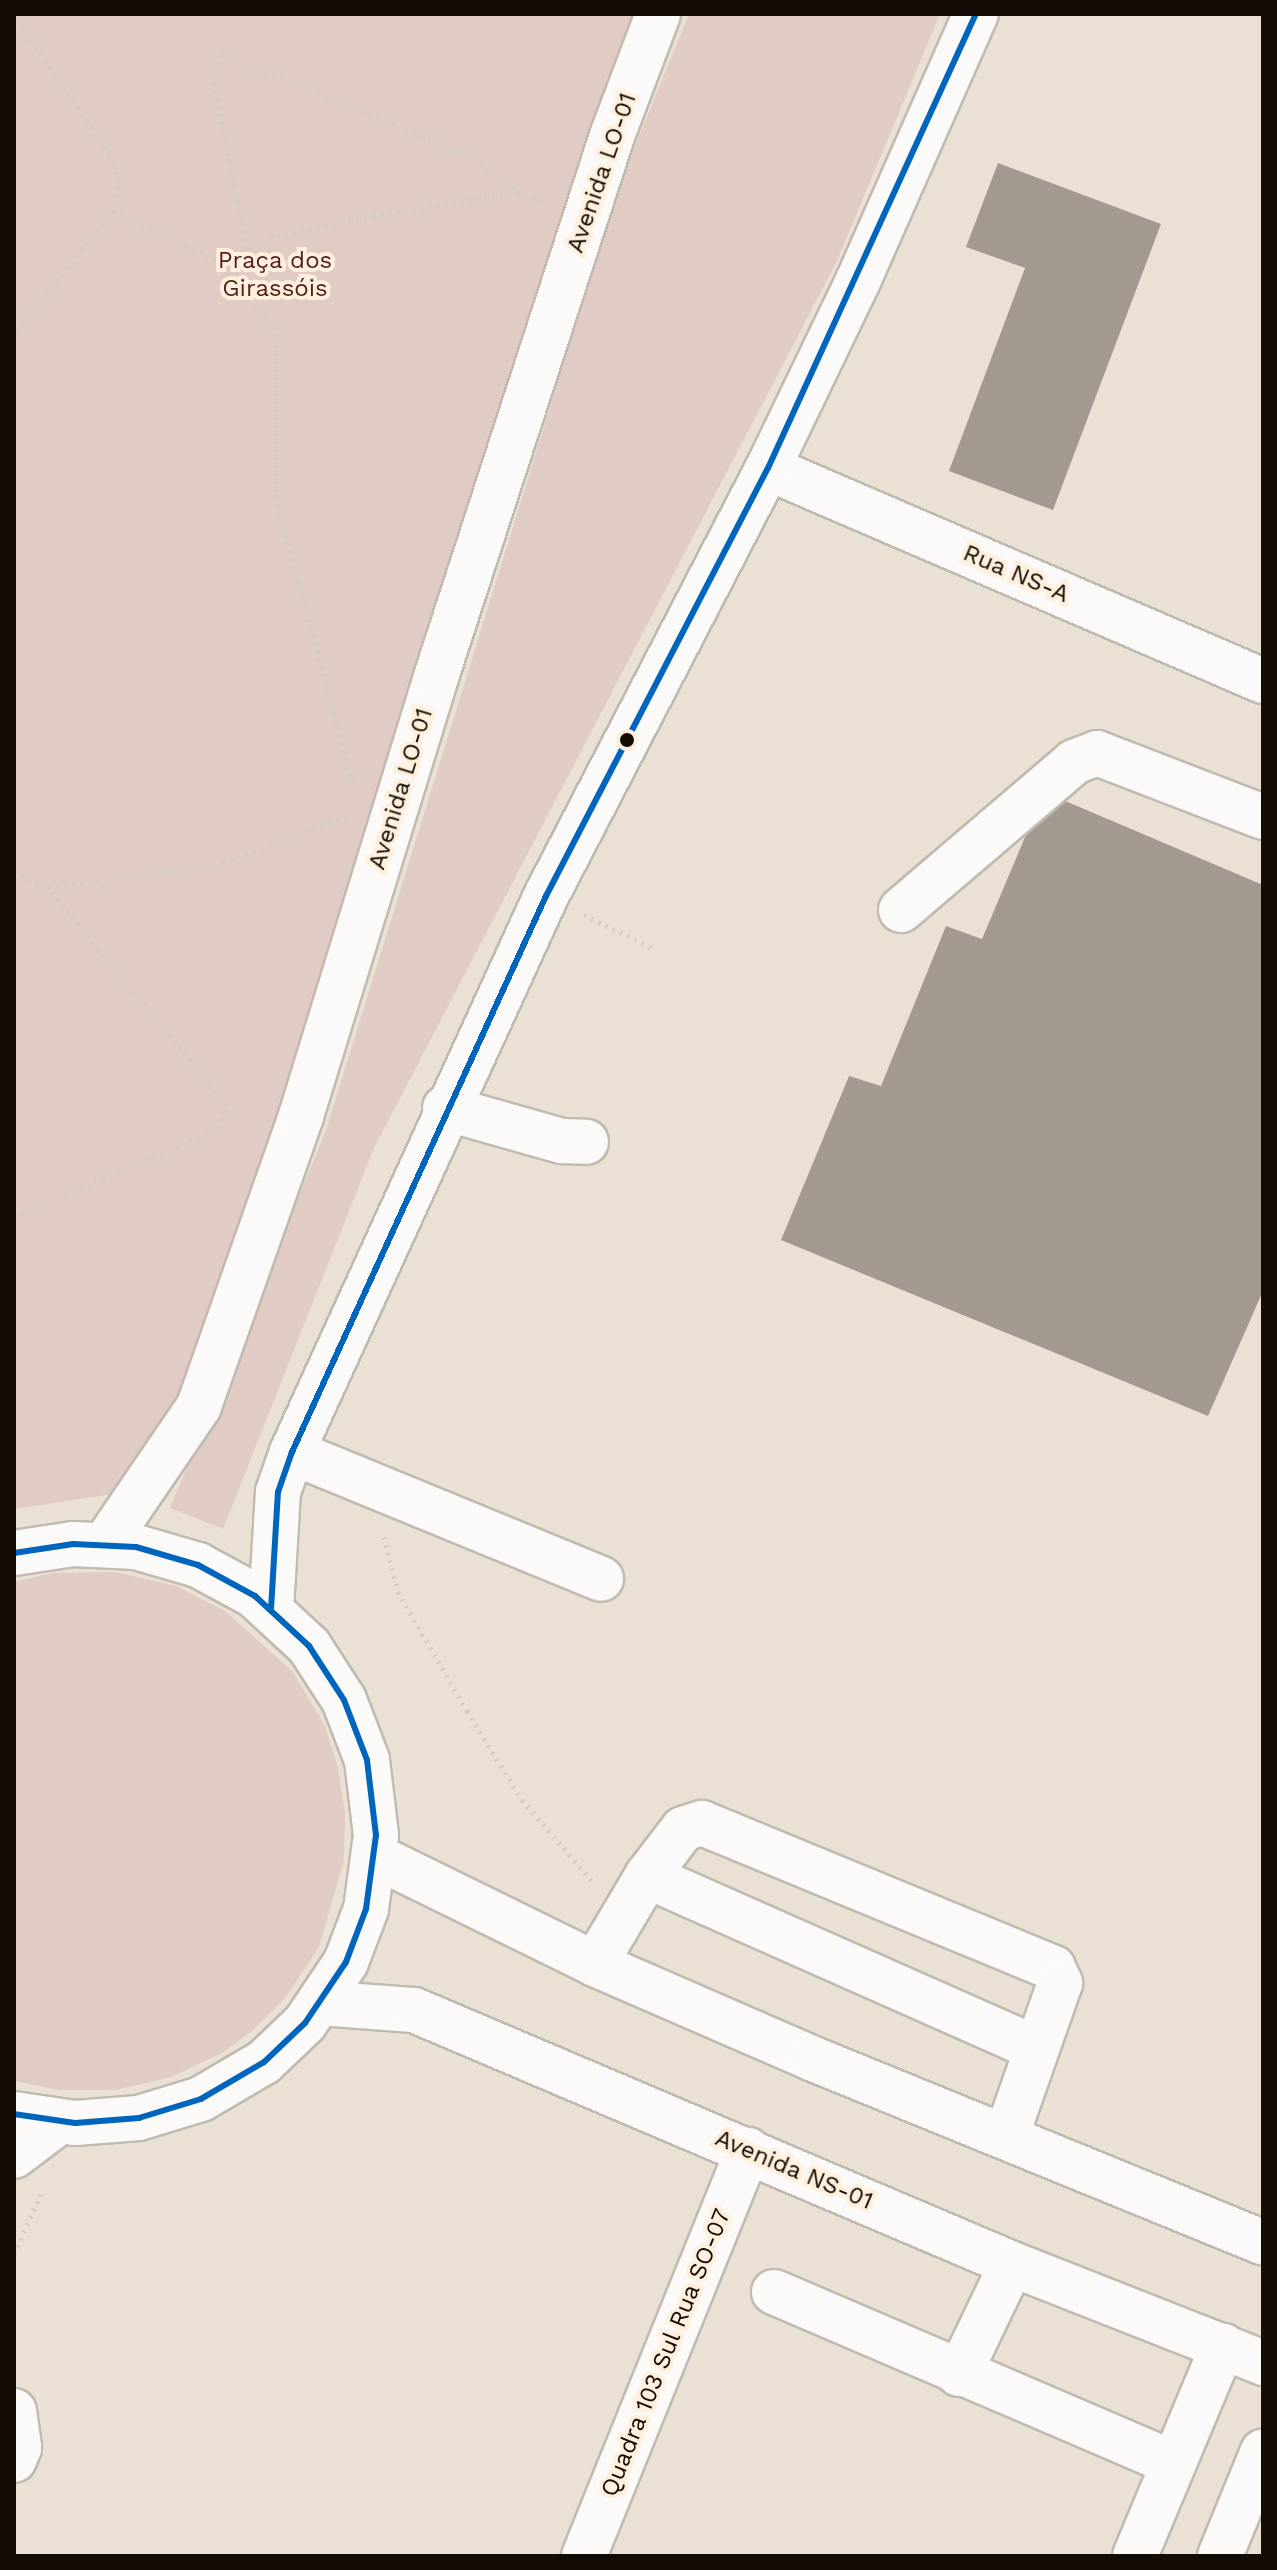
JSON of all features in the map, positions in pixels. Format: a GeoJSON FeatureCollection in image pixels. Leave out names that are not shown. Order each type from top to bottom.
{"type":"FeatureCollection","features":[{"type":"Feature","properties":{"kind":"main road","name":"Avenida LO-01"},"geometry":{"type":"LineString","coordinates":[[105,1544],[199,1406],[301,1116],[376,816],[612,136],[658,14]]}},
{"type":"Feature","properties":{"kind":"main road"},"geometry":{"type":"LineString","coordinates":[[271,1609],[278,1492],[292,1452],[445,1108],[546,896],[768,468],[858,281],[976,14]]}},
{"type":"Feature","properties":{"kind":"main road","name":"Rua NS-A"},"geometry":{"type":"LineString","coordinates":[[768,468],[1263,681]]}},
{"type":"Feature","properties":{"kind":"main road"},"geometry":{"type":"LineString","coordinates":[[901,910],[1074,762],[1097,753],[1263,817]]}},
{"type":"Feature","properties":{"kind":"main road"},"geometry":{"type":"LineString","coordinates":[[445,1108],[562,1141],[586,1142]]}},
{"type":"Feature","properties":{"kind":"main road"},"geometry":{"type":"LineString","coordinates":[[292,1452],[601,1579]]}},
{"type":"Feature","properties":{"kind":"main road"},"geometry":{"type":"LineString","coordinates":[[14,1553],[105,1544],[157,1551],[198,1565],[271,1609],[316,1654],[354,1720],[372,1781],[375,1856],[358,1932],[320,2003],[264,2062],[201,2099],[123,2121],[59,2122],[14,2114]]}},
{"type":"Feature","properties":{"kind":"main road"},"geometry":{"type":"LineString","coordinates":[[595,1964],[636,1894],[683,1829],[702,1823],[1053,1968],[1060,1983],[1006,2137]]}},
{"type":"Feature","properties":{"kind":"main road"},"geometry":{"type":"LineString","coordinates":[[375,1856],[595,1964],[1263,2242]]}},
{"type":"Feature","properties":{"kind":"main road"},"geometry":{"type":"LineString","coordinates":[[636,1894],[1036,2048]]}},
{"type":"Feature","properties":{"kind":"main road","name":"Avenida NS-01"},"geometry":{"type":"LineString","coordinates":[[320,2003],[414,2010],[1012,2264],[1263,2363]]}},
{"type":"Feature","properties":{"kind":"main road"},"geometry":{"type":"LineString","coordinates":[[14,2156],[59,2122]]}},
{"type":"Feature","properties":{"kind":"main road","name":"Quadra 103 Sul Rua SO-07"},"geometry":{"type":"LineString","coordinates":[[584,2556],[748,2150]]}},
{"type":"Feature","properties":{"kind":"main road"},"geometry":{"type":"LineString","coordinates":[[959,2374],[1012,2264]]}},
{"type":"Feature","properties":{"kind":"main road"},"geometry":{"type":"LineString","coordinates":[[774,2292],[959,2374],[1173,2463]]}},
{"type":"Feature","properties":{"kind":"main road"},"geometry":{"type":"LineString","coordinates":[[1135,2556],[1223,2346]]}},
{"type":"Feature","properties":{"kind":"main road"},"geometry":{"type":"LineString","coordinates":[[14,2411],[19,2448],[14,2460]]}},
{"type":"Feature","properties":{"kind":"main road"},"geometry":{"type":"LineString","coordinates":[[1220,2556],[1263,2451]]}},
{"type":"Feature","properties":{"kind":"path"},"geometry":{"type":"LineString","coordinates":[[14,14],[111,157],[119,187],[113,211],[14,335]]}},
{"type":"Feature","properties":{"kind":"path"},"geometry":{"type":"LineString","coordinates":[[14,50],[29,37]]}},
{"type":"Feature","properties":{"kind":"path"},"geometry":{"type":"LineString","coordinates":[[247,249],[212,71],[221,54],[460,151],[518,192],[545,201]]}},
{"type":"Feature","properties":{"kind":"path"},"geometry":{"type":"LineString","coordinates":[[218,261],[278,236],[518,192]]}},
{"type":"Feature","properties":{"kind":"path"},"geometry":{"type":"LineString","coordinates":[[48,887],[224,863],[376,816],[275,496],[277,337],[268,320],[218,261],[113,211]]}},
{"type":"Feature","properties":{"kind":"path"},"geometry":{"type":"LineString","coordinates":[[14,873],[48,887],[226,1104],[220,1128],[14,1217]]}},
{"type":"Feature","properties":{"kind":"path"},"geometry":{"type":"LineString","coordinates":[[546,896],[655,949]]}},
{"type":"Feature","properties":{"kind":"path"},"geometry":{"type":"LineString","coordinates":[[373,1485],[398,1592],[467,1711],[555,1843],[636,1894]]}},
{"type":"Feature","properties":{"kind":"path"},"geometry":{"type":"LineString","coordinates":[[14,2254],[45,2189]]}},
{"type":"Feature","properties":{"kind":"green space","name":"Praça dos Girassóis"},"geometry":{"type":"Polygon","coordinates":[[[14,14],[643,14],[238,1258],[153,1456],[113,1494],[14,1509],[14,14]]]}},
{"type":"Feature","properties":{"kind":"green space"},"geometry":{"type":"Polygon","coordinates":[[[689,14],[940,14],[837,261],[374,1148],[223,1529],[170,1508],[325,1133],[618,188],[689,14]]]}},
{"type":"Feature","properties":{"kind":"green space"},"geometry":{"type":"Polygon","coordinates":[[[115,1572],[176,1586],[225,1611],[292,1671],[324,1724],[337,1764],[345,1812],[344,1860],[319,1947],[285,1998],[252,2031],[222,2053],[171,2077],[116,2090],[60,2090],[14,2081],[14,1582],[53,1573],[115,1572]]]}},
{"type":"Feature","properties":{"kind":"building"},"geometry":{"type":"Polygon","coordinates":[[[998,163],[1161,224],[1053,510],[949,471],[1025,268],[966,247],[998,163]]]}},
{"type":"Feature","properties":{"kind":"building"},"geometry":{"type":"Polygon","coordinates":[[[1044,792],[1263,885],[1263,1291],[1208,1416],[781,1240],[849,1076],[881,1086],[946,926],[982,939],[1044,792]]]}},
{"type":"Feature","properties":{"kind":"transit line"},"geometry":{"type":"LineString","coordinates":[[271,1609],[278,1492],[292,1452],[546,896],[768,468],[976,14]]}},
{"type":"Feature","properties":{"kind":"transit line"},"geometry":{"type":"LineString","coordinates":[[14,1553],[73,1544],[136,1547],[198,1565],[255,1596],[309,1646],[344,1700],[367,1760],[376,1835],[366,1909],[346,1962],[305,2023],[264,2062],[201,2099],[139,2118],[75,2123],[14,2114]]}}]}
